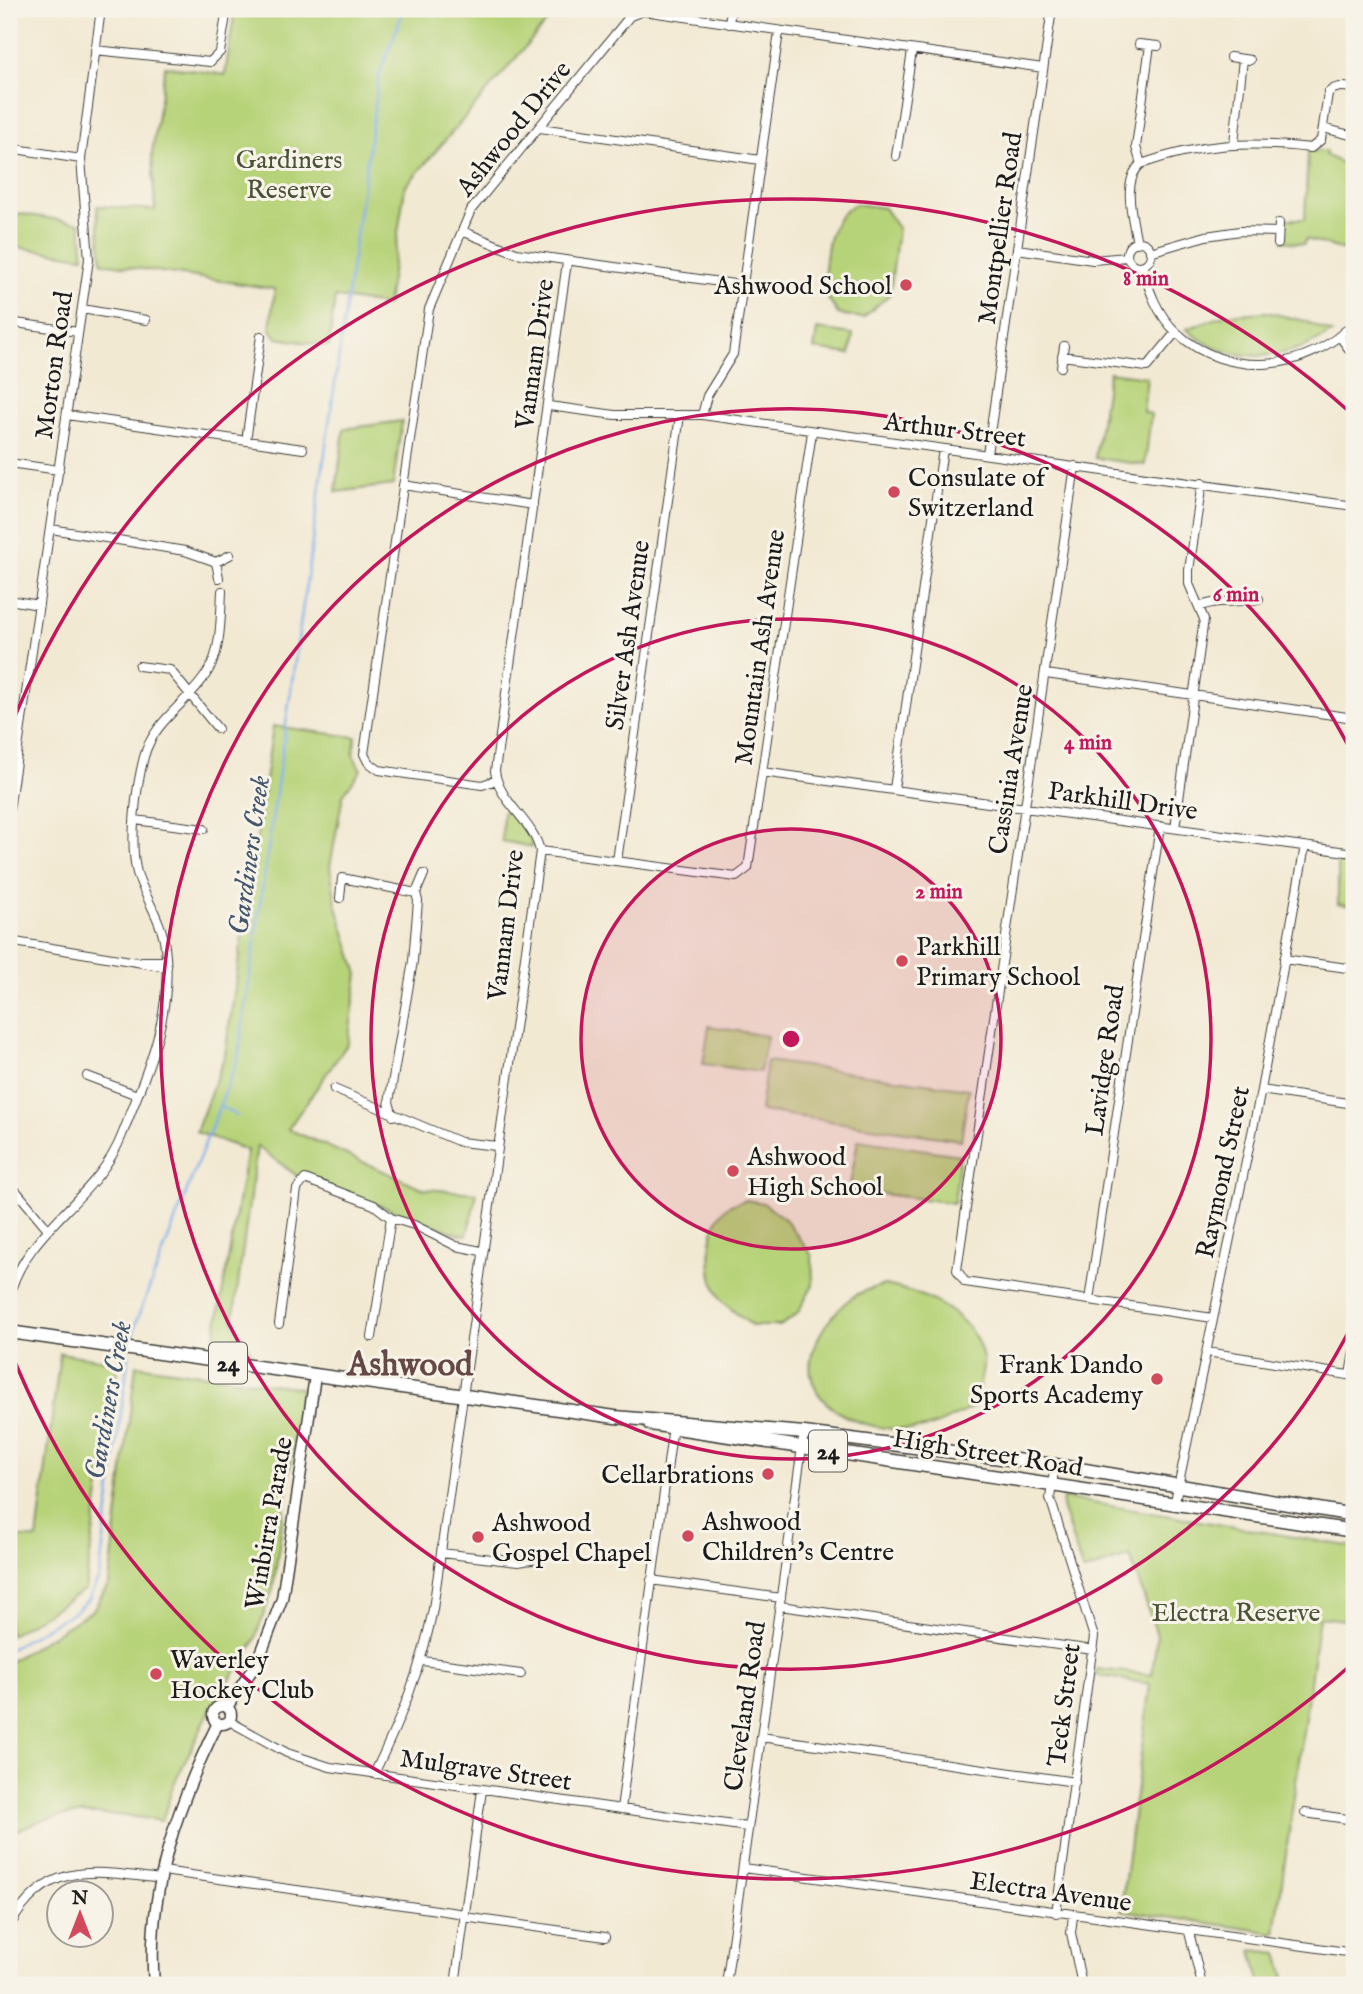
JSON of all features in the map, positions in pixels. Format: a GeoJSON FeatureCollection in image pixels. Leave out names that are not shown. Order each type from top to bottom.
{"type":"FeatureCollection","features":[{"type":"Feature","properties":{"kind":"main road","name":"High Street Road"},"geometry":{"type":"LineString","coordinates":[[9,1332],[615,1417],[804,1433],[1055,1465],[1354,1515]]}},
{"type":"Feature","properties":{"kind":"main road","name":"High Street Road"},"geometry":{"type":"LineString","coordinates":[[673,1424],[1174,1506],[1354,1531]]}},
{"type":"Feature","properties":{"kind":"street","name":"Morton Road"},"geometry":{"type":"LineString","coordinates":[[9,810],[89,260],[82,159],[101,9]]}},
{"type":"Feature","properties":{"kind":"street"},"geometry":{"type":"LineString","coordinates":[[95,47],[210,62],[220,52],[227,9]]}},
{"type":"Feature","properties":{"kind":"street"},"geometry":{"type":"LineString","coordinates":[[729,24],[731,9]]}},
{"type":"Feature","properties":{"kind":"street","name":"Montpellier Road"},"geometry":{"type":"LineString","coordinates":[[987,454],[1052,9]]}},
{"type":"Feature","properties":{"kind":"street","name":"Ashwood Drive"},"geometry":{"type":"LineString","coordinates":[[496,780],[482,785],[379,770],[368,762],[364,754],[429,309],[471,210],[630,16],[643,12],[1043,68]]}},
{"type":"Feature","properties":{"kind":"street"},"geometry":{"type":"LineString","coordinates":[[702,415],[706,396],[733,354],[779,32]]}},
{"type":"Feature","properties":{"kind":"street"},"geometry":{"type":"LineString","coordinates":[[1139,44],[1154,46],[1136,147],[1141,164]]}},
{"type":"Feature","properties":{"kind":"street"},"geometry":{"type":"LineString","coordinates":[[895,156],[912,51]]}},
{"type":"Feature","properties":{"kind":"street"},"geometry":{"type":"LineString","coordinates":[[1230,57],[1247,59],[1234,143]]}},
{"type":"Feature","properties":{"kind":"street"},"geometry":{"type":"LineString","coordinates":[[1137,243],[1131,184],[1133,171],[1141,164],[1199,147],[1234,143],[1311,148],[1321,140],[1328,93],[1342,86],[1354,88]]}},
{"type":"Feature","properties":{"kind":"street"},"geometry":{"type":"LineString","coordinates":[[540,128],[760,160]]}},
{"type":"Feature","properties":{"kind":"street"},"geometry":{"type":"LineString","coordinates":[[1323,128],[1354,136]]}},
{"type":"Feature","properties":{"kind":"street"},"geometry":{"type":"LineString","coordinates":[[9,148],[82,159]]}},
{"type":"Feature","properties":{"kind":"street"},"geometry":{"type":"LineString","coordinates":[[1150,252],[1206,236],[1279,227],[1278,244]]}},
{"type":"Feature","properties":{"kind":"street"},"geometry":{"type":"LineString","coordinates":[[462,231],[516,253],[741,285]]}},
{"type":"Feature","properties":{"kind":"street"},"geometry":{"type":"LineString","coordinates":[[1137,243],[1145,245],[1150,252],[1149,261],[1142,266],[1132,265],[1127,257],[1129,248],[1137,243]]}},
{"type":"Feature","properties":{"kind":"street"},"geometry":{"type":"LineString","coordinates":[[1017,249],[1093,260],[1127,257]]}},
{"type":"Feature","properties":{"kind":"street","name":"Vannam Drive"},"geometry":{"type":"LineString","coordinates":[[374,1774],[405,1711],[423,1661],[441,1553],[481,1251],[540,851],[534,836],[496,780],[567,262]]}},
{"type":"Feature","properties":{"kind":"street"},"geometry":{"type":"LineString","coordinates":[[1142,266],[1153,299],[1176,332],[1205,352],[1251,364],[1301,358],[1340,337],[1354,322]]}},
{"type":"Feature","properties":{"kind":"street"},"geometry":{"type":"LineString","coordinates":[[82,309],[146,320]]}},
{"type":"Feature","properties":{"kind":"street"},"geometry":{"type":"LineString","coordinates":[[9,322],[78,332]]}},
{"type":"Feature","properties":{"kind":"street"},"geometry":{"type":"LineString","coordinates":[[1062,356],[1147,367],[1176,332]]}},
{"type":"Feature","properties":{"kind":"street"},"geometry":{"type":"LineString","coordinates":[[246,441],[261,336]]}},
{"type":"Feature","properties":{"kind":"street"},"geometry":{"type":"LineString","coordinates":[[1340,337],[1354,356]]}},
{"type":"Feature","properties":{"kind":"street"},"geometry":{"type":"LineString","coordinates":[[1061,368],[1063,346]]}},
{"type":"Feature","properties":{"kind":"street","name":"Arthur Street"},"geometry":{"type":"LineString","coordinates":[[549,406],[615,415],[702,415],[1354,506]]}},
{"type":"Feature","properties":{"kind":"street"},"geometry":{"type":"LineString","coordinates":[[67,415],[303,449]]}},
{"type":"Feature","properties":{"kind":"street","name":"Silver Ash Avenue"},"geometry":{"type":"LineString","coordinates":[[617,861],[680,415]]}},
{"type":"Feature","properties":{"kind":"street","name":"Mountain Ash Avenue"},"geometry":{"type":"LineString","coordinates":[[617,861],[736,877],[748,868],[812,432]]}},
{"type":"Feature","properties":{"kind":"street"},"geometry":{"type":"LineString","coordinates":[[894,789],[943,449]]}},
{"type":"Feature","properties":{"kind":"street"},"geometry":{"type":"LineString","coordinates":[[9,463],[59,471]]}},
{"type":"Feature","properties":{"kind":"street","name":"Cassinia Avenue"},"geometry":{"type":"LineString","coordinates":[[1075,466],[957,1270],[965,1282],[1089,1300]]}},
{"type":"Feature","properties":{"kind":"street"},"geometry":{"type":"LineString","coordinates":[[1175,828],[1204,619],[1189,584],[1202,483]]}},
{"type":"Feature","properties":{"kind":"street"},"geometry":{"type":"LineString","coordinates":[[403,485],[533,505]]}},
{"type":"Feature","properties":{"kind":"street"},"geometry":{"type":"LineString","coordinates":[[51,529],[186,551],[216,562],[230,555]]}},
{"type":"Feature","properties":{"kind":"street"},"geometry":{"type":"LineString","coordinates":[[216,562],[219,578]]}},
{"type":"Feature","properties":{"kind":"street"},"geometry":{"type":"LineString","coordinates":[[9,1297],[19,1266],[47,1228],[88,1191],[107,1167],[160,1032],[167,991],[162,930],[137,873],[133,852],[135,820],[144,756],[159,724],[190,692],[214,657],[222,591]]}},
{"type":"Feature","properties":{"kind":"street"},"geometry":{"type":"LineString","coordinates":[[1199,607],[1214,600],[1244,602],[1259,599]]}},
{"type":"Feature","properties":{"kind":"street"},"geometry":{"type":"LineString","coordinates":[[9,600],[39,605]]}},
{"type":"Feature","properties":{"kind":"street"},"geometry":{"type":"LineString","coordinates":[[139,666],[170,670],[218,729]]}},
{"type":"Feature","properties":{"kind":"street"},"geometry":{"type":"LineString","coordinates":[[1046,674],[1354,718]]}},
{"type":"Feature","properties":{"kind":"street"},"geometry":{"type":"LineString","coordinates":[[9,734],[20,735]]}},
{"type":"Feature","properties":{"kind":"street","name":"Parkhill Drive"},"geometry":{"type":"LineString","coordinates":[[762,772],[1354,853]]}},
{"type":"Feature","properties":{"kind":"street"},"geometry":{"type":"LineString","coordinates":[[135,820],[204,829]]}},
{"type":"Feature","properties":{"kind":"street","name":"Lavidge Road"},"geometry":{"type":"LineString","coordinates":[[1089,1300],[1160,826]]}},
{"type":"Feature","properties":{"kind":"street","name":"Raymond Street"},"geometry":{"type":"LineString","coordinates":[[1174,1506],[1261,1090],[1305,846]]}},
{"type":"Feature","properties":{"kind":"street"},"geometry":{"type":"LineString","coordinates":[[540,851],[617,861]]}},
{"type":"Feature","properties":{"kind":"street"},"geometry":{"type":"LineString","coordinates":[[393,1116],[389,1102],[413,961],[418,901],[416,893],[424,874]]}},
{"type":"Feature","properties":{"kind":"street"},"geometry":{"type":"LineString","coordinates":[[341,898],[342,878],[416,893]]}},
{"type":"Feature","properties":{"kind":"street"},"geometry":{"type":"LineString","coordinates":[[9,943],[166,964]]}},
{"type":"Feature","properties":{"kind":"street"},"geometry":{"type":"LineString","coordinates":[[1284,959],[1354,969]]}},
{"type":"Feature","properties":{"kind":"street"},"geometry":{"type":"LineString","coordinates":[[87,1076],[137,1095]]}},
{"type":"Feature","properties":{"kind":"street"},"geometry":{"type":"LineString","coordinates":[[334,1089],[460,1142],[497,1146]]}},
{"type":"Feature","properties":{"kind":"street"},"geometry":{"type":"LineString","coordinates":[[1261,1090],[1354,1104]]}},
{"type":"Feature","properties":{"kind":"street"},"geometry":{"type":"LineString","coordinates":[[279,1324],[297,1189],[306,1179],[374,1205],[391,1218],[414,1225],[456,1246],[481,1251]]}},
{"type":"Feature","properties":{"kind":"street"},"geometry":{"type":"LineString","coordinates":[[17,1192],[47,1228]]}},
{"type":"Feature","properties":{"kind":"street"},"geometry":{"type":"LineString","coordinates":[[372,1337],[391,1218]]}},
{"type":"Feature","properties":{"kind":"street"},"geometry":{"type":"LineString","coordinates":[[1089,1300],[1213,1318]]}},
{"type":"Feature","properties":{"kind":"street"},"geometry":{"type":"LineString","coordinates":[[1207,1352],[1352,1375],[1354,1351]]}},
{"type":"Feature","properties":{"kind":"street","name":"Winbirra Parade"},"geometry":{"type":"LineString","coordinates":[[223,1722],[213,1712],[220,1706],[227,1707],[258,1661],[282,1599],[315,1376]]}},
{"type":"Feature","properties":{"kind":"street"},"geometry":{"type":"LineString","coordinates":[[621,1809],[673,1424]]}},
{"type":"Feature","properties":{"kind":"street","name":"Cleveland Road"},"geometry":{"type":"LineString","coordinates":[[726,1985],[804,1433]]}},
{"type":"Feature","properties":{"kind":"street","name":"Teck Street"},"geometry":{"type":"LineString","coordinates":[[1055,1465],[1050,1498],[1094,1637],[1056,1913]]}},
{"type":"Feature","properties":{"kind":"street"},"geometry":{"type":"LineString","coordinates":[[441,1553],[518,1562],[538,1559]]}},
{"type":"Feature","properties":{"kind":"street"},"geometry":{"type":"LineString","coordinates":[[651,1580],[1093,1650]]}},
{"type":"Feature","properties":{"kind":"street"},"geometry":{"type":"LineString","coordinates":[[423,1661],[521,1674]]}},
{"type":"Feature","properties":{"kind":"street"},"geometry":{"type":"LineString","coordinates":[[154,1985],[155,1922],[162,1875],[175,1821],[189,1781],[230,1712],[227,1707]]}},
{"type":"Feature","properties":{"kind":"street","name":"Mulgrave Street"},"geometry":{"type":"LineString","coordinates":[[223,1722],[287,1753],[330,1767],[747,1827]]}},
{"type":"Feature","properties":{"kind":"street"},"geometry":{"type":"LineString","coordinates":[[761,1737],[1075,1782]]}},
{"type":"Feature","properties":{"kind":"street"},"geometry":{"type":"LineString","coordinates":[[455,1985],[482,1790]]}},
{"type":"Feature","properties":{"kind":"street"},"geometry":{"type":"LineString","coordinates":[[1305,1813],[1354,1821]]}},
{"type":"Feature","properties":{"kind":"street","name":"Electra Avenue"},"geometry":{"type":"LineString","coordinates":[[743,1868],[1354,1954]]}},
{"type":"Feature","properties":{"kind":"street"},"geometry":{"type":"LineString","coordinates":[[9,1927],[23,1902],[49,1881],[82,1872],[162,1875],[605,1937]]}},
{"type":"Feature","properties":{"kind":"street"},"geometry":{"type":"LineString","coordinates":[[1073,1916],[1071,1933],[1082,1985]]}},
{"type":"Feature","properties":{"kind":"street"},"geometry":{"type":"LineString","coordinates":[[1189,1932],[1202,1985]]}},
{"type":"Feature","properties":{"kind":"green space","name":"Gardiners Reserve"},"geometry":{"type":"Polygon","coordinates":[[[235,9],[558,9],[405,187],[387,305],[335,297],[329,346],[277,338],[270,328],[275,289],[102,263],[97,206],[155,210],[152,154],[165,66],[225,75],[235,9]]]}},
{"type":"Feature","properties":{"kind":"green space"},"geometry":{"type":"Polygon","coordinates":[[[1308,151],[1326,151],[1325,155],[1354,169],[1354,253],[1306,239],[1304,244],[1283,241],[1285,219],[1305,219],[1308,151]]]}},
{"type":"Feature","properties":{"kind":"green space"},"geometry":{"type":"Polygon","coordinates":[[[856,204],[884,208],[898,228],[890,294],[863,318],[838,314],[824,292],[826,254],[833,230],[838,219],[856,204]]]}},
{"type":"Feature","properties":{"kind":"green space"},"geometry":{"type":"Polygon","coordinates":[[[9,212],[80,223],[84,257],[9,246],[9,212]]]}},
{"type":"Feature","properties":{"kind":"green space"},"geometry":{"type":"Polygon","coordinates":[[[1266,312],[1305,321],[1332,333],[1295,350],[1258,356],[1221,350],[1186,329],[1225,315],[1266,312]]]}},
{"type":"Feature","properties":{"kind":"green space"},"geometry":{"type":"Polygon","coordinates":[[[817,329],[853,334],[850,354],[814,349],[817,329]]]}},
{"type":"Feature","properties":{"kind":"green space"},"geometry":{"type":"Polygon","coordinates":[[[1109,372],[1147,377],[1143,412],[1151,414],[1145,465],[1095,458],[1109,372]]]}},
{"type":"Feature","properties":{"kind":"green space"},"geometry":{"type":"Polygon","coordinates":[[[402,421],[393,485],[336,492],[344,429],[402,421]]]}},
{"type":"Feature","properties":{"kind":"green space"},"geometry":{"type":"Polygon","coordinates":[[[273,726],[356,737],[353,755],[361,770],[343,795],[330,867],[336,904],[358,974],[348,1043],[288,1129],[424,1189],[477,1193],[467,1235],[458,1234],[296,1175],[257,1146],[233,1321],[251,1351],[213,1347],[247,1150],[196,1132],[225,1055],[273,726]]]}},
{"type":"Feature","properties":{"kind":"green space"},"geometry":{"type":"Polygon","coordinates":[[[508,809],[530,838],[532,847],[502,841],[503,812],[508,809]]]}},
{"type":"Feature","properties":{"kind":"green space"},"geometry":{"type":"Polygon","coordinates":[[[1338,860],[1354,862],[1354,906],[1338,904],[1338,860]]]}},
{"type":"Feature","properties":{"kind":"green space"},"geometry":{"type":"Polygon","coordinates":[[[709,1026],[767,1036],[760,1072],[703,1064],[709,1026]]]}},
{"type":"Feature","properties":{"kind":"green space"},"geometry":{"type":"Polygon","coordinates":[[[767,1061],[969,1089],[961,1140],[760,1111],[767,1061]]]}},
{"type":"Feature","properties":{"kind":"green space"},"geometry":{"type":"Polygon","coordinates":[[[858,1140],[960,1155],[954,1203],[849,1190],[858,1140]]]}},
{"type":"Feature","properties":{"kind":"green space"},"geometry":{"type":"Polygon","coordinates":[[[746,1200],[763,1203],[786,1220],[812,1256],[813,1285],[797,1314],[780,1326],[752,1326],[719,1296],[712,1277],[711,1242],[717,1220],[727,1207],[746,1200]]]}},
{"type":"Feature","properties":{"kind":"green space"},"geometry":{"type":"Polygon","coordinates":[[[885,1285],[931,1300],[959,1318],[970,1330],[983,1359],[982,1376],[974,1407],[925,1428],[900,1429],[875,1426],[852,1419],[832,1408],[818,1392],[811,1373],[813,1351],[826,1325],[851,1298],[866,1290],[885,1285]]]}},
{"type":"Feature","properties":{"kind":"green space"},"geometry":{"type":"Polygon","coordinates":[[[60,1353],[118,1362],[85,1590],[9,1636],[9,1536],[37,1539],[60,1353]]]}},
{"type":"Feature","properties":{"kind":"green space"},"geometry":{"type":"Polygon","coordinates":[[[136,1365],[301,1388],[273,1589],[253,1644],[209,1712],[173,1786],[162,1821],[84,1814],[45,1819],[9,1836],[9,1662],[93,1610],[109,1584],[136,1365]]]}},
{"type":"Feature","properties":{"kind":"green space","name":"Electra Reserve"},"geometry":{"type":"Polygon","coordinates":[[[1063,1498],[1354,1547],[1354,1621],[1319,1617],[1275,1933],[1121,1910],[1150,1684],[1095,1675],[1097,1669],[1152,1675],[1157,1635],[1130,1556],[1083,1572],[1062,1507],[1063,1498]]]}},
{"type":"Feature","properties":{"kind":"green space"},"geometry":{"type":"Polygon","coordinates":[[[1252,1950],[1278,1953],[1287,1985],[1261,1985],[1252,1950]]]}},
{"type":"Feature","properties":{"kind":"waterway","name":"Gardiners Creek"},"geometry":{"type":"LineString","coordinates":[[130,1346],[137,1320],[238,1058],[379,76],[404,9]]}},
{"type":"Feature","properties":{"kind":"waterway"},"geometry":{"type":"LineString","coordinates":[[221,1107],[237,1116]]}},
{"type":"Feature","properties":{"kind":"waterway","name":"Gardiners Creek"},"geometry":{"type":"LineString","coordinates":[[9,1649],[75,1611],[89,1599],[99,1577],[129,1353]]}},
{"type":"Feature","properties":{"kind":"place","name":"Ashwood School"},"geometry":{"type":"Point","coordinates":[906,285]}},
{"type":"Feature","properties":{"kind":"place","name":"Consulate of Switzerland"},"geometry":{"type":"Point","coordinates":[894,492]}},
{"type":"Feature","properties":{"kind":"place","name":"Parkhill Primary School"},"geometry":{"type":"Point","coordinates":[902,961]}},
{"type":"Feature","properties":{"kind":"place","name":"Ashwood High School"},"geometry":{"type":"Point","coordinates":[733,1171]}},
{"type":"Feature","properties":{"kind":"place","name":"Frank Dando Sports Academy"},"geometry":{"type":"Point","coordinates":[1157,1379]}},
{"type":"Feature","properties":{"kind":"place","name":"Cellarbrations"},"geometry":{"type":"Point","coordinates":[768,1474]}},
{"type":"Feature","properties":{"kind":"place","name":"Ashwood Children's Centre"},"geometry":{"type":"Point","coordinates":[688,1536]}},
{"type":"Feature","properties":{"kind":"place","name":"Ashwood Gospel Chapel"},"geometry":{"type":"Point","coordinates":[478,1537]}},
{"type":"Feature","properties":{"kind":"place","name":"Waverley Hockey Club"},"geometry":{"type":"Point","coordinates":[156,1674]}},
{"type":"Feature","properties":{"kind":"district","name":"Ashwood"},"geometry":{"type":"Point","coordinates":[410,1363]}}]}
